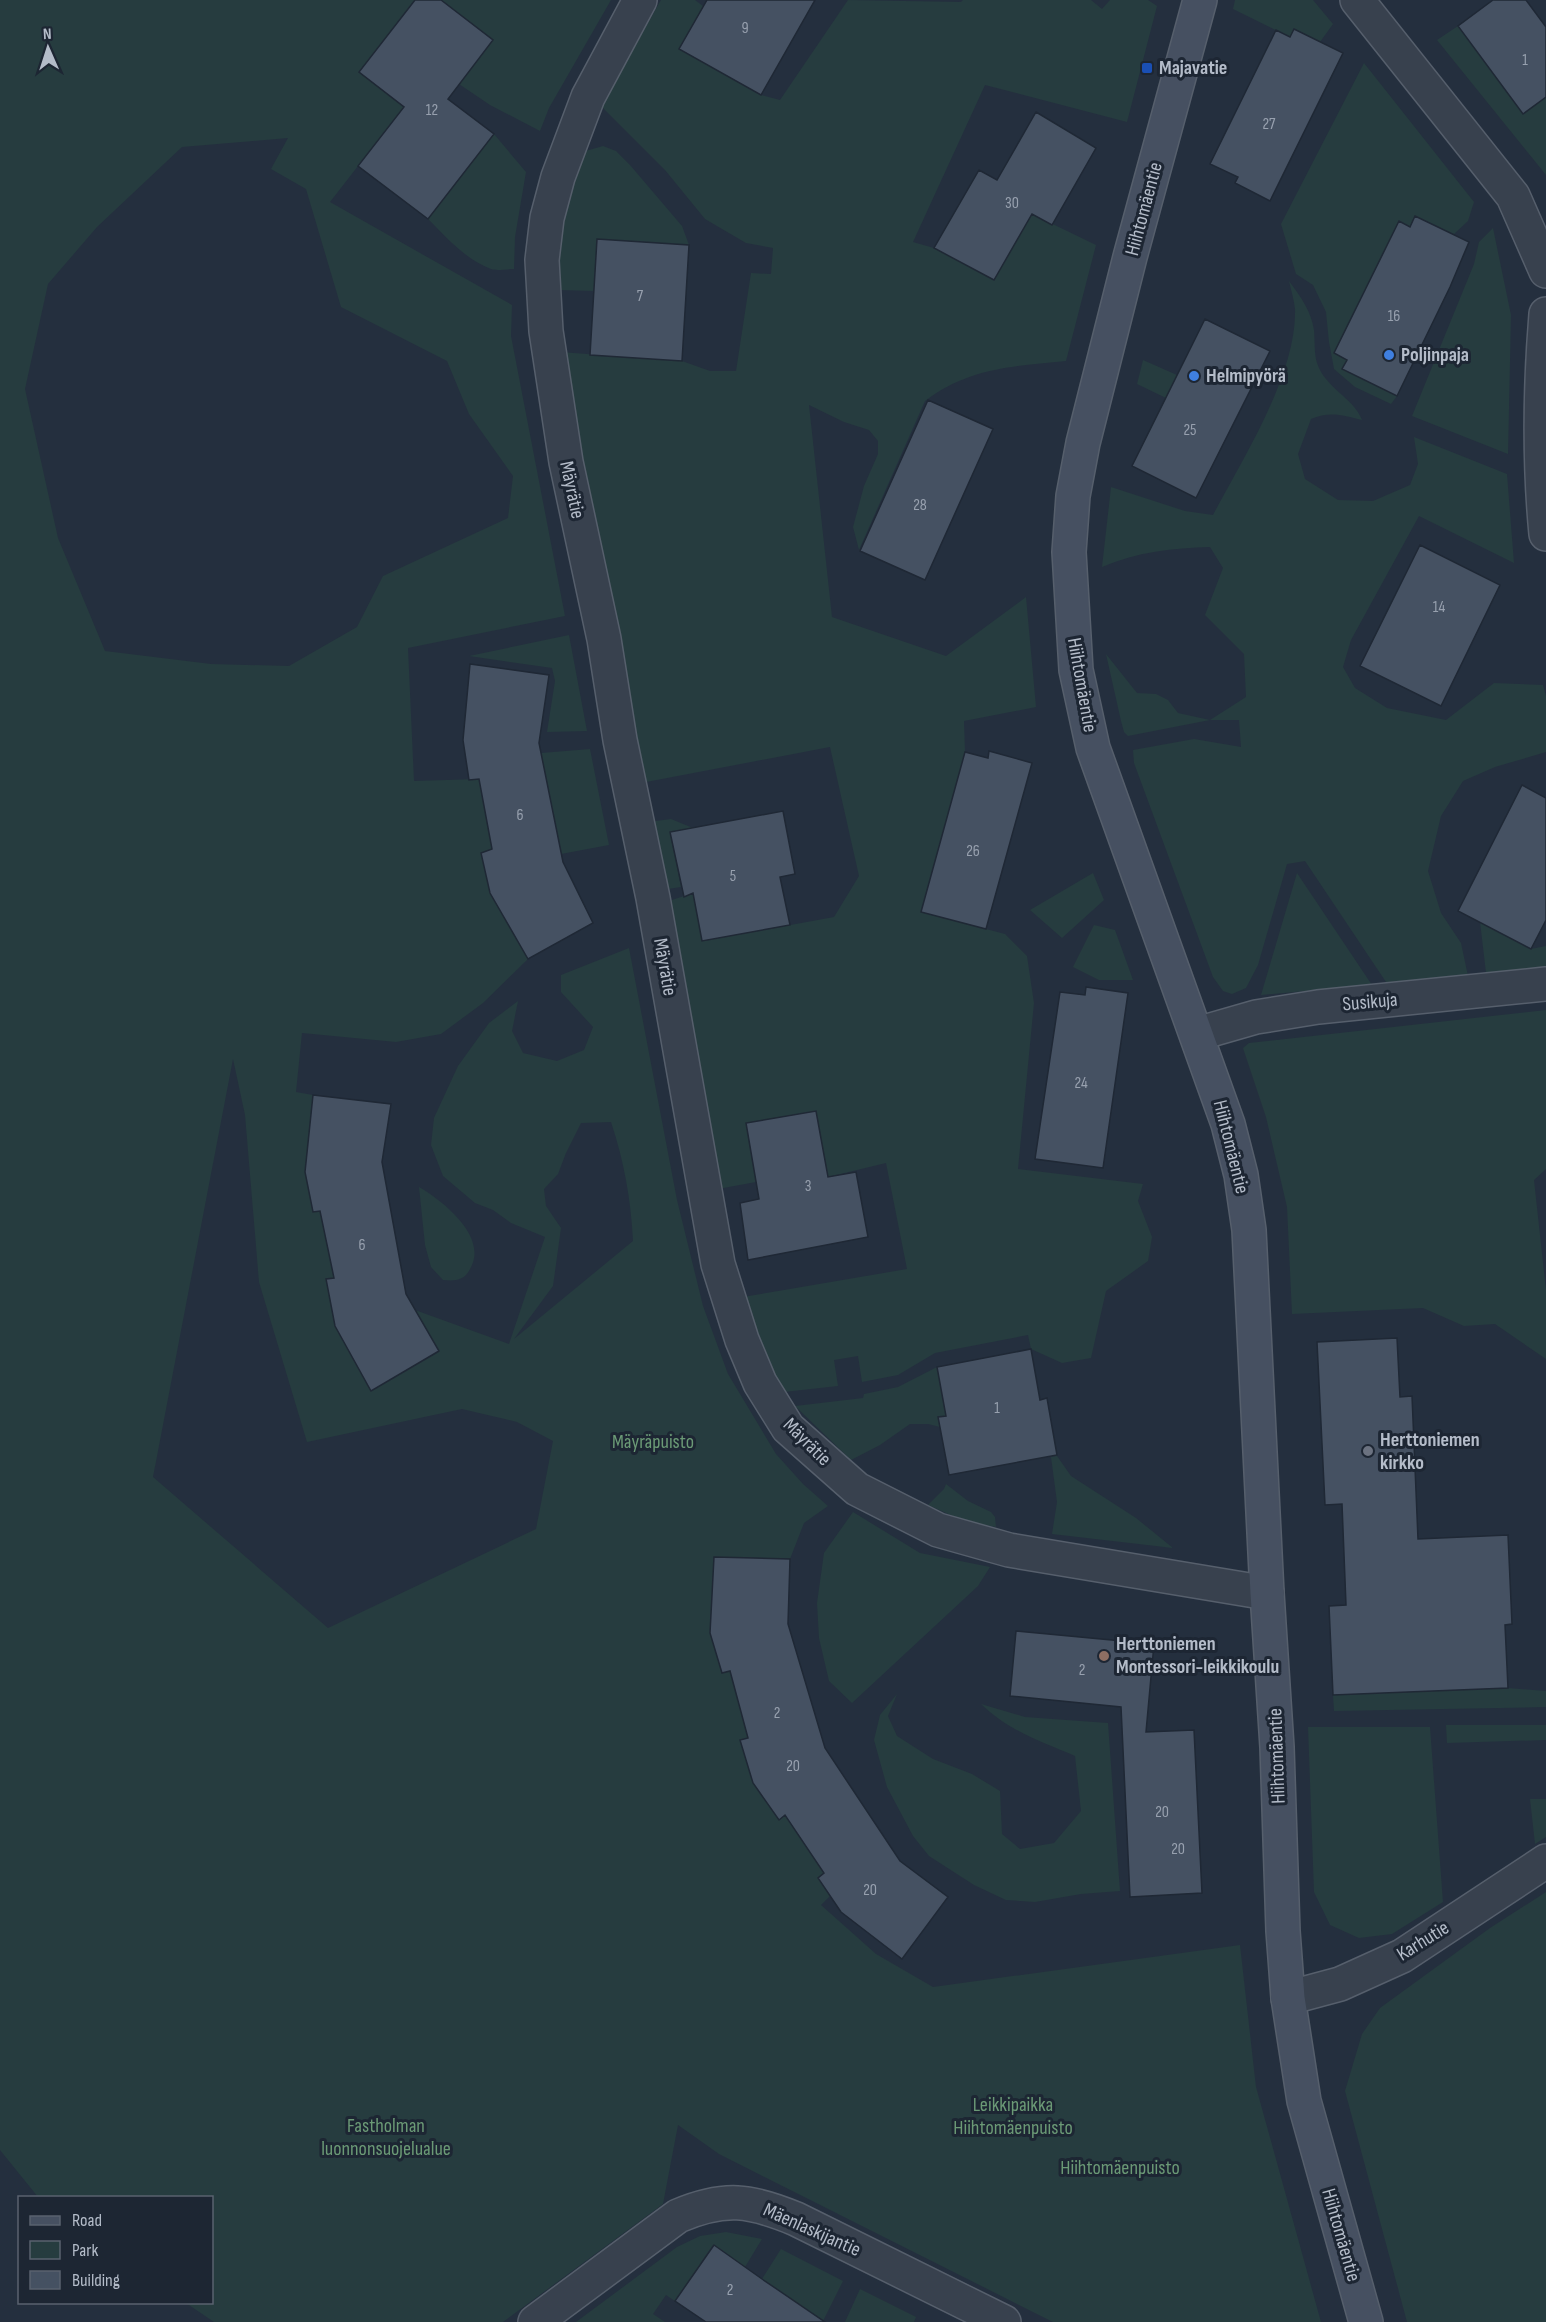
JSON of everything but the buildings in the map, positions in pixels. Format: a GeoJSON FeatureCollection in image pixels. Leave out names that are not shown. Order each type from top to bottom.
{"type":"FeatureCollection","features":[{"type":"Feature","properties":{"kind":"street","name":"Mäyrätie"},"geometry":{"type":"LineString","coordinates":[[640,0],[588,97],[558,177],[547,218],[542,260],[546,331],[566,462],[604,639],[620,740],[653,898],[718,1264],[742,1340],[759,1383],[788,1428],[857,1489],[938,1530],[1010,1550],[1267,1593]]}},
{"type":"Feature","properties":{"kind":"street","name":"Hiihtomäentie"},"geometry":{"type":"LineString","coordinates":[[1200,0],[1130,257],[1083,443],[1073,496],[1069,552],[1076,670],[1093,748],[1197,1034],[1228,1124],[1241,1175],[1249,1230],[1267,1593],[1276,1724],[1283,1931],[1288,1998],[1304,2101],[1366,2322]]}},
{"type":"Feature","properties":{"kind":"street"},"geometry":{"type":"LineString","coordinates":[[1358,0],[1513,196],[1546,271]]}},
{"type":"Feature","properties":{"kind":"street"},"geometry":{"type":"LineString","coordinates":[[1546,314],[1541,448],[1546,534]]}},
{"type":"Feature","properties":{"kind":"street","name":"Susikuja"},"geometry":{"type":"LineString","coordinates":[[1197,1034],[1256,1017],[1318,1007],[1546,984]]}},
{"type":"Feature","properties":{"kind":"street","name":"Karhutie"},"geometry":{"type":"LineString","coordinates":[[1288,1998],[1340,1984],[1402,1956],[1546,1861]]}},
{"type":"Feature","properties":{"kind":"street","name":"Mäenlaskijantie"},"geometry":{"type":"LineString","coordinates":[[535,2322],[678,2216],[698,2208],[728,2202],[771,2209],[796,2219],[1004,2322]]}},
{"type":"Feature","properties":{"kind":"green space"},"geometry":{"type":"Polygon","coordinates":[[[0,0],[415,0],[359,72],[404,107],[330,202],[512,305],[511,336],[565,616],[408,648],[414,781],[479,779],[528,959],[483,1003],[441,1034],[396,1042],[302,1033],[296,1092],[313,1095],[305,1172],[320,1211],[334,1278],[326,1279],[335,1326],[372,1391],[439,1352],[415,1310],[509,1344],[545,1237],[511,1223],[493,1210],[475,1203],[443,1176],[431,1145],[434,1118],[458,1066],[489,1023],[518,1001],[512,1031],[523,1053],[557,1061],[584,1050],[593,1027],[561,992],[561,975],[629,948],[677,1200],[703,1306],[728,1374],[776,1454],[803,1484],[828,1506],[804,1523],[790,1559],[714,1557],[710,1633],[722,1673],[731,1671],[748,1738],[741,1740],[779,1820],[785,1815],[824,1873],[818,1878],[830,1896],[821,1905],[876,1954],[933,1987],[1240,1945],[1256,2087],[1321,2322],[1053,2322],[719,2154],[678,2125],[663,2204],[503,2322],[214,2322],[187,2304],[213,2304],[213,2196],[37,2196],[0,2150],[0,0]],[[288,138],[182,147],[97,227],[48,284],[25,389],[58,538],[105,651],[211,664],[289,666],[357,627],[383,576],[508,518],[513,476],[469,414],[447,361],[341,307],[306,189],[271,169],[288,138]],[[233,1059],[153,1477],[328,1628],[536,1529],[553,1441],[517,1422],[462,1409],[307,1442],[259,1282],[245,1115],[233,1059]],[[611,1122],[581,1123],[558,1174],[544,1189],[546,1206],[561,1228],[553,1286],[514,1339],[633,1241],[626,1181],[611,1122]]]}},
{"type":"Feature","properties":{"kind":"green space"},"geometry":{"type":"Polygon","coordinates":[[[441,0],[611,0],[549,108],[540,131],[490,105],[459,84],[441,0]]]}},
{"type":"Feature","properties":{"kind":"green space"},"geometry":{"type":"Polygon","coordinates":[[[661,0],[695,0],[703,6],[679,49],[761,95],[780,100],[848,0],[961,2],[963,0],[1091,0],[1102,9],[1110,0],[1148,0],[1157,6],[1127,122],[985,85],[913,242],[934,248],[993,280],[1032,214],[1096,245],[1066,361],[992,370],[958,382],[925,401],[859,550],[853,527],[864,486],[878,454],[878,441],[869,430],[844,422],[809,405],[832,617],[946,656],[1026,597],[1036,707],[964,721],[965,752],[921,912],[1005,934],[1027,956],[1034,1003],[1018,1169],[1143,1184],[1138,1201],[1152,1237],[1148,1261],[1106,1291],[1091,1358],[1062,1363],[1031,1349],[1028,1335],[935,1353],[898,1375],[862,1382],[858,1356],[834,1360],[838,1386],[784,1392],[761,1352],[743,1297],[907,1269],[886,1163],[828,1177],[815,1111],[746,1123],[756,1182],[718,1189],[663,903],[693,893],[703,941],[834,917],[859,876],[830,747],[641,783],[560,352],[682,361],[710,371],[736,371],[751,273],[771,274],[773,248],[746,243],[705,219],[665,170],[601,106],[661,0]]]}},
{"type":"Feature","properties":{"kind":"green space"},"geometry":{"type":"Polygon","coordinates":[[[1235,0],[1313,0],[1333,24],[1320,42],[1295,29],[1290,37],[1233,9],[1235,0]]]}},
{"type":"Feature","properties":{"kind":"green space"},"geometry":{"type":"Polygon","coordinates":[[[1458,26],[1523,113],[1546,97],[1546,175],[1437,40],[1458,26]]]}},
{"type":"Feature","properties":{"kind":"green space"},"geometry":{"type":"Polygon","coordinates":[[[1364,63],[1474,202],[1468,221],[1454,234],[1415,216],[1410,227],[1400,221],[1334,353],[1347,360],[1342,368],[1397,396],[1391,404],[1355,387],[1334,369],[1326,312],[1313,285],[1296,274],[1281,224],[1364,63]]]}},
{"type":"Feature","properties":{"kind":"green space"},"geometry":{"type":"Polygon","coordinates":[[[494,134],[526,172],[515,237],[514,269],[493,270],[473,260],[428,219],[494,134]]]}},
{"type":"Feature","properties":{"kind":"green space"},"geometry":{"type":"Polygon","coordinates":[[[603,146],[616,151],[630,165],[682,226],[689,245],[597,239],[594,291],[558,290],[559,252],[567,197],[582,152],[603,146]]]}},
{"type":"Feature","properties":{"kind":"green space"},"geometry":{"type":"Polygon","coordinates":[[[1493,228],[1511,315],[1508,454],[1412,416],[1474,264],[1479,242],[1493,228]]]}},
{"type":"Feature","properties":{"kind":"green space"},"geometry":{"type":"Polygon","coordinates":[[[1289,281],[1311,317],[1316,359],[1321,372],[1353,405],[1362,420],[1330,414],[1311,419],[1298,454],[1305,479],[1338,500],[1373,501],[1410,485],[1418,464],[1414,437],[1507,474],[1514,563],[1419,516],[1351,640],[1343,667],[1355,688],[1387,708],[1446,720],[1494,683],[1543,685],[1546,696],[1546,752],[1495,767],[1463,781],[1441,816],[1428,871],[1441,913],[1461,943],[1468,976],[1388,985],[1305,861],[1287,864],[1258,965],[1246,988],[1232,994],[1223,991],[1213,977],[1134,763],[1133,750],[1194,739],[1241,747],[1239,720],[1210,720],[1246,697],[1244,654],[1205,615],[1223,568],[1210,547],[1155,552],[1102,567],[1111,487],[1185,511],[1213,515],[1266,415],[1287,361],[1293,334],[1295,309],[1289,281]]]}},
{"type":"Feature","properties":{"kind":"green space"},"geometry":{"type":"Polygon","coordinates":[[[1143,360],[1177,375],[1166,398],[1137,384],[1143,360]]]}},
{"type":"Feature","properties":{"kind":"green space"},"geometry":{"type":"Polygon","coordinates":[[[569,635],[587,731],[547,732],[555,681],[552,668],[469,656],[569,635]]]}},
{"type":"Feature","properties":{"kind":"green space"},"geometry":{"type":"Polygon","coordinates":[[[1106,654],[1137,693],[1156,694],[1168,700],[1178,713],[1210,720],[1128,736],[1124,732],[1121,721],[1106,654]]]}},
{"type":"Feature","properties":{"kind":"green space"},"geometry":{"type":"Polygon","coordinates":[[[590,749],[609,845],[561,854],[541,753],[590,749]]]}},
{"type":"Feature","properties":{"kind":"green space"},"geometry":{"type":"Polygon","coordinates":[[[671,819],[693,828],[670,833],[681,887],[661,890],[648,822],[671,819]]]}},
{"type":"Feature","properties":{"kind":"green space"},"geometry":{"type":"Polygon","coordinates":[[[1093,873],[1104,900],[1062,938],[1030,910],[1093,873]]]}},
{"type":"Feature","properties":{"kind":"green space"},"geometry":{"type":"Polygon","coordinates":[[[1297,873],[1372,985],[1261,995],[1297,873]]]}},
{"type":"Feature","properties":{"kind":"green space"},"geometry":{"type":"Polygon","coordinates":[[[1480,922],[1531,949],[1546,946],[1546,967],[1486,973],[1480,922]]]}},
{"type":"Feature","properties":{"kind":"green space"},"geometry":{"type":"Polygon","coordinates":[[[1094,925],[1115,930],[1133,980],[1099,980],[1073,967],[1094,925]]]}},
{"type":"Feature","properties":{"kind":"green space"},"geometry":{"type":"Polygon","coordinates":[[[1546,1010],[1546,1169],[1534,1180],[1546,1290],[1546,1359],[1495,1324],[1464,1326],[1423,1308],[1292,1314],[1287,1207],[1266,1117],[1243,1048],[1249,1043],[1546,1010]]]}},
{"type":"Feature","properties":{"kind":"green space"},"geometry":{"type":"Polygon","coordinates":[[[419,1187],[451,1211],[469,1233],[474,1257],[468,1273],[462,1278],[443,1280],[431,1267],[425,1245],[419,1187]]]}},
{"type":"Feature","properties":{"kind":"green space"},"geometry":{"type":"Polygon","coordinates":[[[937,1367],[946,1416],[939,1417],[940,1427],[910,1424],[880,1445],[851,1460],[795,1406],[863,1398],[864,1394],[898,1387],[937,1367]]]}},
{"type":"Feature","properties":{"kind":"green space"},"geometry":{"type":"Polygon","coordinates":[[[1057,1456],[1071,1476],[1136,1518],[1173,1548],[1052,1534],[1057,1502],[1051,1457],[1057,1456]]]}},
{"type":"Feature","properties":{"kind":"green space"},"geometry":{"type":"Polygon","coordinates":[[[946,1484],[968,1501],[991,1512],[995,1517],[996,1527],[964,1521],[928,1505],[946,1484]]]}},
{"type":"Feature","properties":{"kind":"green space"},"geometry":{"type":"Polygon","coordinates":[[[853,1512],[920,1553],[990,1567],[978,1586],[852,1703],[829,1681],[819,1638],[817,1603],[824,1553],[853,1512]]]}},
{"type":"Feature","properties":{"kind":"green space"},"geometry":{"type":"Polygon","coordinates":[[[1508,1688],[1546,1691],[1546,1707],[1334,1711],[1333,1695],[1508,1688]]]}},
{"type":"Feature","properties":{"kind":"green space"},"geometry":{"type":"Polygon","coordinates":[[[897,1694],[888,1716],[897,1736],[933,1759],[972,1774],[1000,1791],[1002,1834],[1020,1849],[1054,1843],[1081,1811],[1075,1756],[1014,1728],[981,1704],[1025,1717],[1108,1723],[1120,1891],[1081,1894],[1035,1902],[1006,1900],[974,1885],[929,1856],[913,1836],[887,1787],[874,1740],[880,1715],[897,1694]]]}},
{"type":"Feature","properties":{"kind":"green space"},"geometry":{"type":"Polygon","coordinates":[[[1446,1725],[1546,1725],[1546,1740],[1447,1743],[1446,1725]]]}},
{"type":"Feature","properties":{"kind":"green space"},"geometry":{"type":"Polygon","coordinates":[[[1308,1727],[1430,1727],[1443,1902],[1392,1934],[1359,1938],[1330,1925],[1314,1892],[1308,1727]]]}},
{"type":"Feature","properties":{"kind":"green space"},"geometry":{"type":"Polygon","coordinates":[[[1530,1799],[1546,1799],[1546,1837],[1535,1844],[1530,1799]]]}},
{"type":"Feature","properties":{"kind":"green space"},"geometry":{"type":"Polygon","coordinates":[[[1546,1892],[1546,2322],[1407,2322],[1345,2091],[1362,2034],[1380,2008],[1490,1928],[1546,1892]]]}},
{"type":"Feature","properties":{"kind":"green space"},"geometry":{"type":"Polygon","coordinates":[[[726,2232],[762,2239],[745,2267],[713,2245],[675,2301],[666,2295],[653,2314],[665,2322],[576,2322],[677,2247],[700,2236],[726,2232]]]}},
{"type":"Feature","properties":{"kind":"green space"},"geometry":{"type":"Polygon","coordinates":[[[781,2249],[843,2281],[823,2321],[762,2279],[781,2249]]]}},
{"type":"Feature","properties":{"kind":"green space"},"geometry":{"type":"Polygon","coordinates":[[[860,2289],[916,2317],[914,2322],[845,2322],[860,2289]]]}},
{"type":"Feature","properties":{"kind":"place","name":"Majavatie"},"geometry":{"type":"Point","coordinates":[1147,68]}},
{"type":"Feature","properties":{"kind":"place","name":"Poljinpaja"},"geometry":{"type":"Point","coordinates":[1389,355]}},
{"type":"Feature","properties":{"kind":"place","name":"Helmipyörä"},"geometry":{"type":"Point","coordinates":[1194,376]}},
{"type":"Feature","properties":{"kind":"place","name":"Herttoniemen kirkko"},"geometry":{"type":"Point","coordinates":[1368,1451]}},
{"type":"Feature","properties":{"kind":"place","name":"Herttoniemen Montessori-leikkikoulu"},"geometry":{"type":"Point","coordinates":[1104,1656]}},
{"type":"Feature","properties":{"kind":"park label","name":"Mäyräpuisto"},"geometry":{"type":"Point","coordinates":[653,1442]}},
{"type":"Feature","properties":{"kind":"park label","name":"Leikkipaikka Hiihtomäenpuisto"},"geometry":{"type":"Point","coordinates":[1013,2116]}},
{"type":"Feature","properties":{"kind":"park label","name":"Fastholman luonnonsuojelualue"},"geometry":{"type":"Point","coordinates":[386,2138]}},
{"type":"Feature","properties":{"kind":"park label","name":"Hiihtomäenpuisto"},"geometry":{"type":"Point","coordinates":[1120,2168]}}]}
